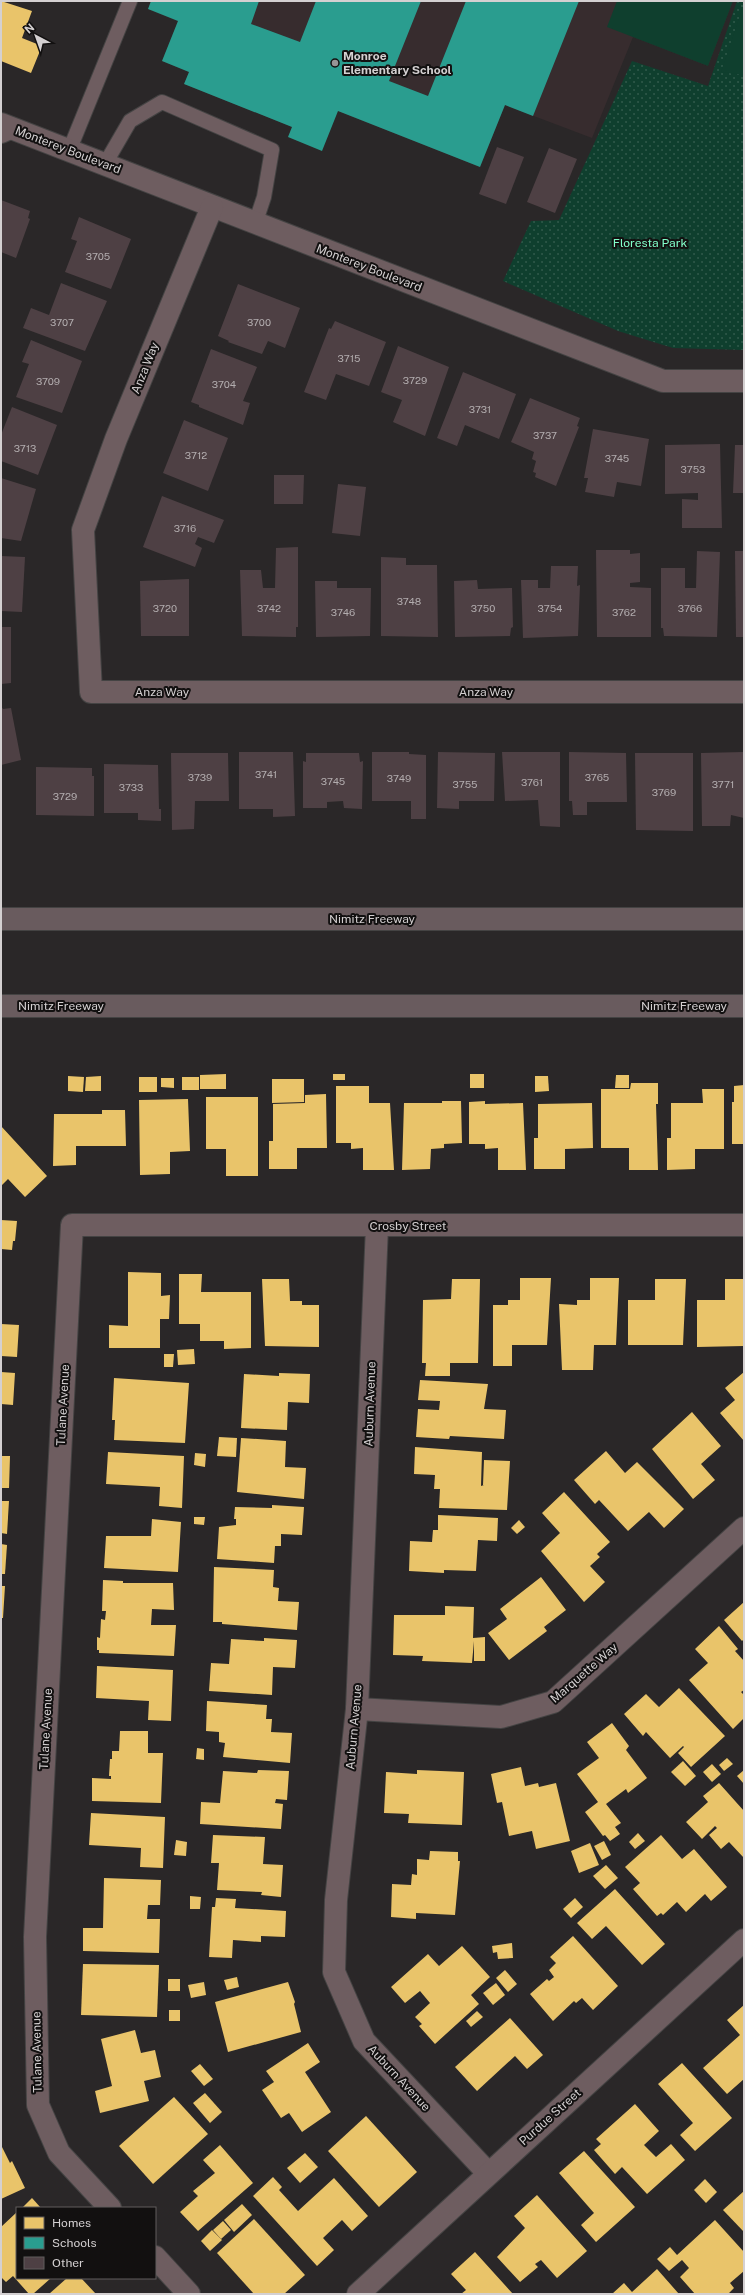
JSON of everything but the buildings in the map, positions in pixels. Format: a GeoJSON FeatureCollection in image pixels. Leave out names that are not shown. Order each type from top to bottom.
{"type":"FeatureCollection","features":[{"type":"Feature","properties":{"kind":"highway","name":"Nimitz Freeway"},"geometry":{"type":"LineString","coordinates":[[1,919],[744,919]]}},
{"type":"Feature","properties":{"kind":"highway","name":"Nimitz Freeway"},"geometry":{"type":"LineString","coordinates":[[1,1006],[744,1006]]}},
{"type":"Feature","properties":{"kind":"street","name":"Monterey Boulevard"},"geometry":{"type":"LineString","coordinates":[[4,128],[105,164],[255,224],[663,381],[744,381]]}},
{"type":"Feature","properties":{"kind":"street","name":"Anza Way"},"geometry":{"type":"LineString","coordinates":[[212,207],[116,439],[83,530],[91,692],[744,692]]}},
{"type":"Feature","properties":{"kind":"street","name":"Crosby Street"},"geometry":{"type":"LineString","coordinates":[[72,1225],[744,1225]]}},
{"type":"Feature","properties":{"kind":"street","name":"Tulane Avenue"},"geometry":{"type":"LineString","coordinates":[[72,1225],[35,1938],[38,2105],[58,2153],[109,2207]]}},
{"type":"Feature","properties":{"kind":"street","name":"Auburn Avenue"},"geometry":{"type":"LineString","coordinates":[[377,1226],[358,1709],[336,1900],[334,1972],[364,2041],[488,2173]]}},
{"type":"Feature","properties":{"kind":"street","name":"Marquette Way"},"geometry":{"type":"LineString","coordinates":[[358,1709],[501,1717],[553,1702],[744,1528]]}},
{"type":"Feature","properties":{"kind":"street","name":"Purdue Street"},"geometry":{"type":"LineString","coordinates":[[358,2294],[488,2173],[744,1940]]}},
{"type":"Feature","properties":{"kind":"street"},"geometry":{"type":"LineString","coordinates":[[156,2258],[189,2294]]}},
{"type":"Feature","properties":{"kind":"lane"},"geometry":{"type":"LineString","coordinates":[[68,150],[130,1]]}},
{"type":"Feature","properties":{"kind":"lane"},"geometry":{"type":"LineString","coordinates":[[105,164],[130,121],[162,102],[272,150],[264,197],[255,224]]}},
{"type":"Feature","properties":{"kind":"shaded area"},"geometry":{"type":"Polygon","coordinates":[[[151,1],[733,1],[708,66],[633,37],[592,138],[505,105],[480,167],[338,111],[298,141],[288,137],[292,127],[184,84],[189,72],[162,61],[178,21],[148,9],[151,1]]]}},
{"type":"Feature","properties":{"kind":"green space"},"geometry":{"type":"Polygon","coordinates":[[[617,1],[733,1],[708,66],[607,27],[617,1]]]}},
{"type":"Feature","properties":{"kind":"green space","name":"Floresta Park"},"geometry":{"type":"Polygon","coordinates":[[[737,1],[744,1],[744,350],[673,348],[618,331],[503,281],[531,221],[559,220],[632,61],[708,86],[737,1]]]}},
{"type":"Feature","properties":{"kind":"green space"},"geometry":{"type":"Polygon","coordinates":[[[744,4],[744,75],[721,72],[744,4]]]}},
{"type":"Feature","properties":{"kind":"place","name":"Monroe Elementary School"},"geometry":{"type":"Point","coordinates":[335,63]}}]}
